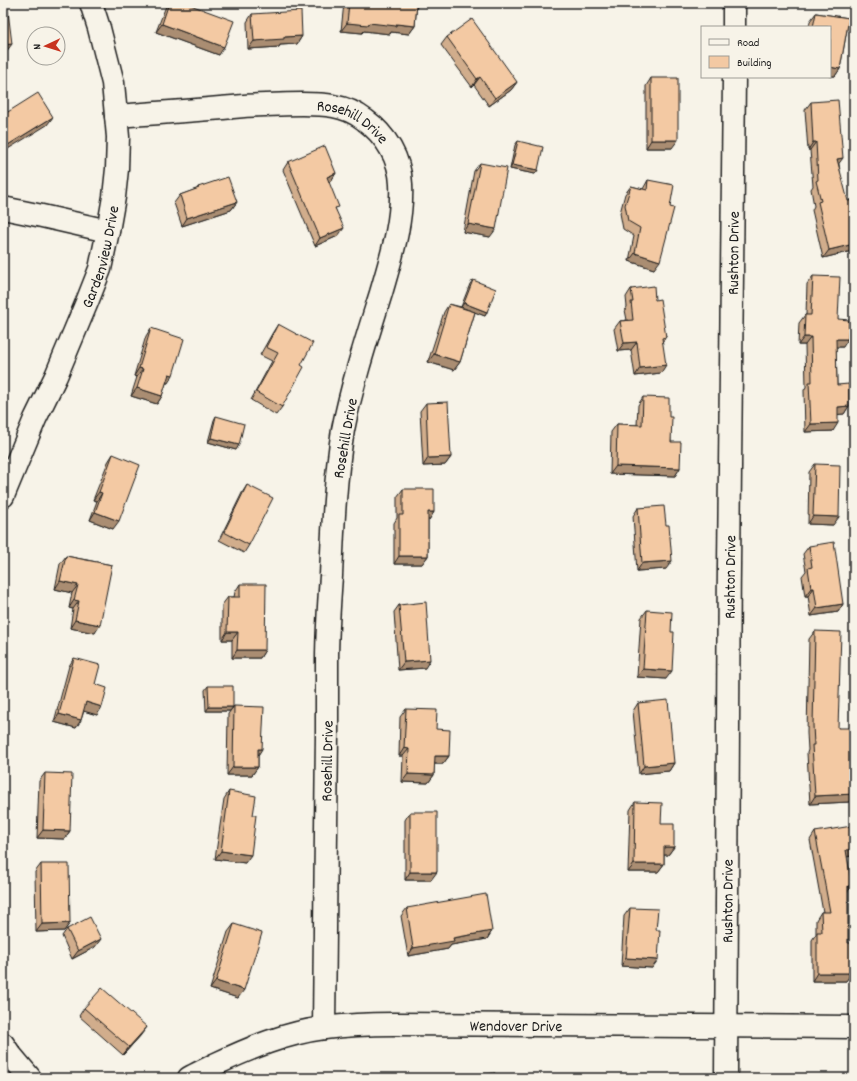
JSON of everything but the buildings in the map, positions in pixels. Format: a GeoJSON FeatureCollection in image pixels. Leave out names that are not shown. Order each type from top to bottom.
{"type":"FeatureCollection","features":[{"type":"Feature","properties":{"kind":"street","name":"Gardenview Drive"},"geometry":{"type":"LineString","coordinates":[[3,496],[35,419],[56,376],[87,302],[100,269],[108,231],[117,169],[118,137],[113,83],[91,3]]}},
{"type":"Feature","properties":{"kind":"street"},"geometry":{"type":"LineString","coordinates":[[734,3],[734,26]]}},
{"type":"Feature","properties":{"kind":"street","name":"Rushton Drive"},"geometry":{"type":"LineString","coordinates":[[726,1078],[726,787],[731,461],[734,78]]}},
{"type":"Feature","properties":{"kind":"street","name":"Rosehill Drive"},"geometry":{"type":"LineString","coordinates":[[116,116],[279,104],[319,104],[332,106],[355,113],[375,128],[390,147],[399,171],[401,184],[400,215],[393,253],[356,378],[344,429],[339,460],[334,517],[327,659],[328,697],[326,732],[324,1028]]}},
{"type":"Feature","properties":{"kind":"street"},"geometry":{"type":"LineString","coordinates":[[3,208],[108,231]]}},
{"type":"Feature","properties":{"kind":"street","name":"Wendover Drive"},"geometry":{"type":"LineString","coordinates":[[189,1078],[263,1044],[303,1032],[324,1028],[360,1025],[854,1027]]}},
{"type":"Feature","properties":{"kind":"street"},"geometry":{"type":"LineString","coordinates":[[3,1044],[30,1078]]}}]}
